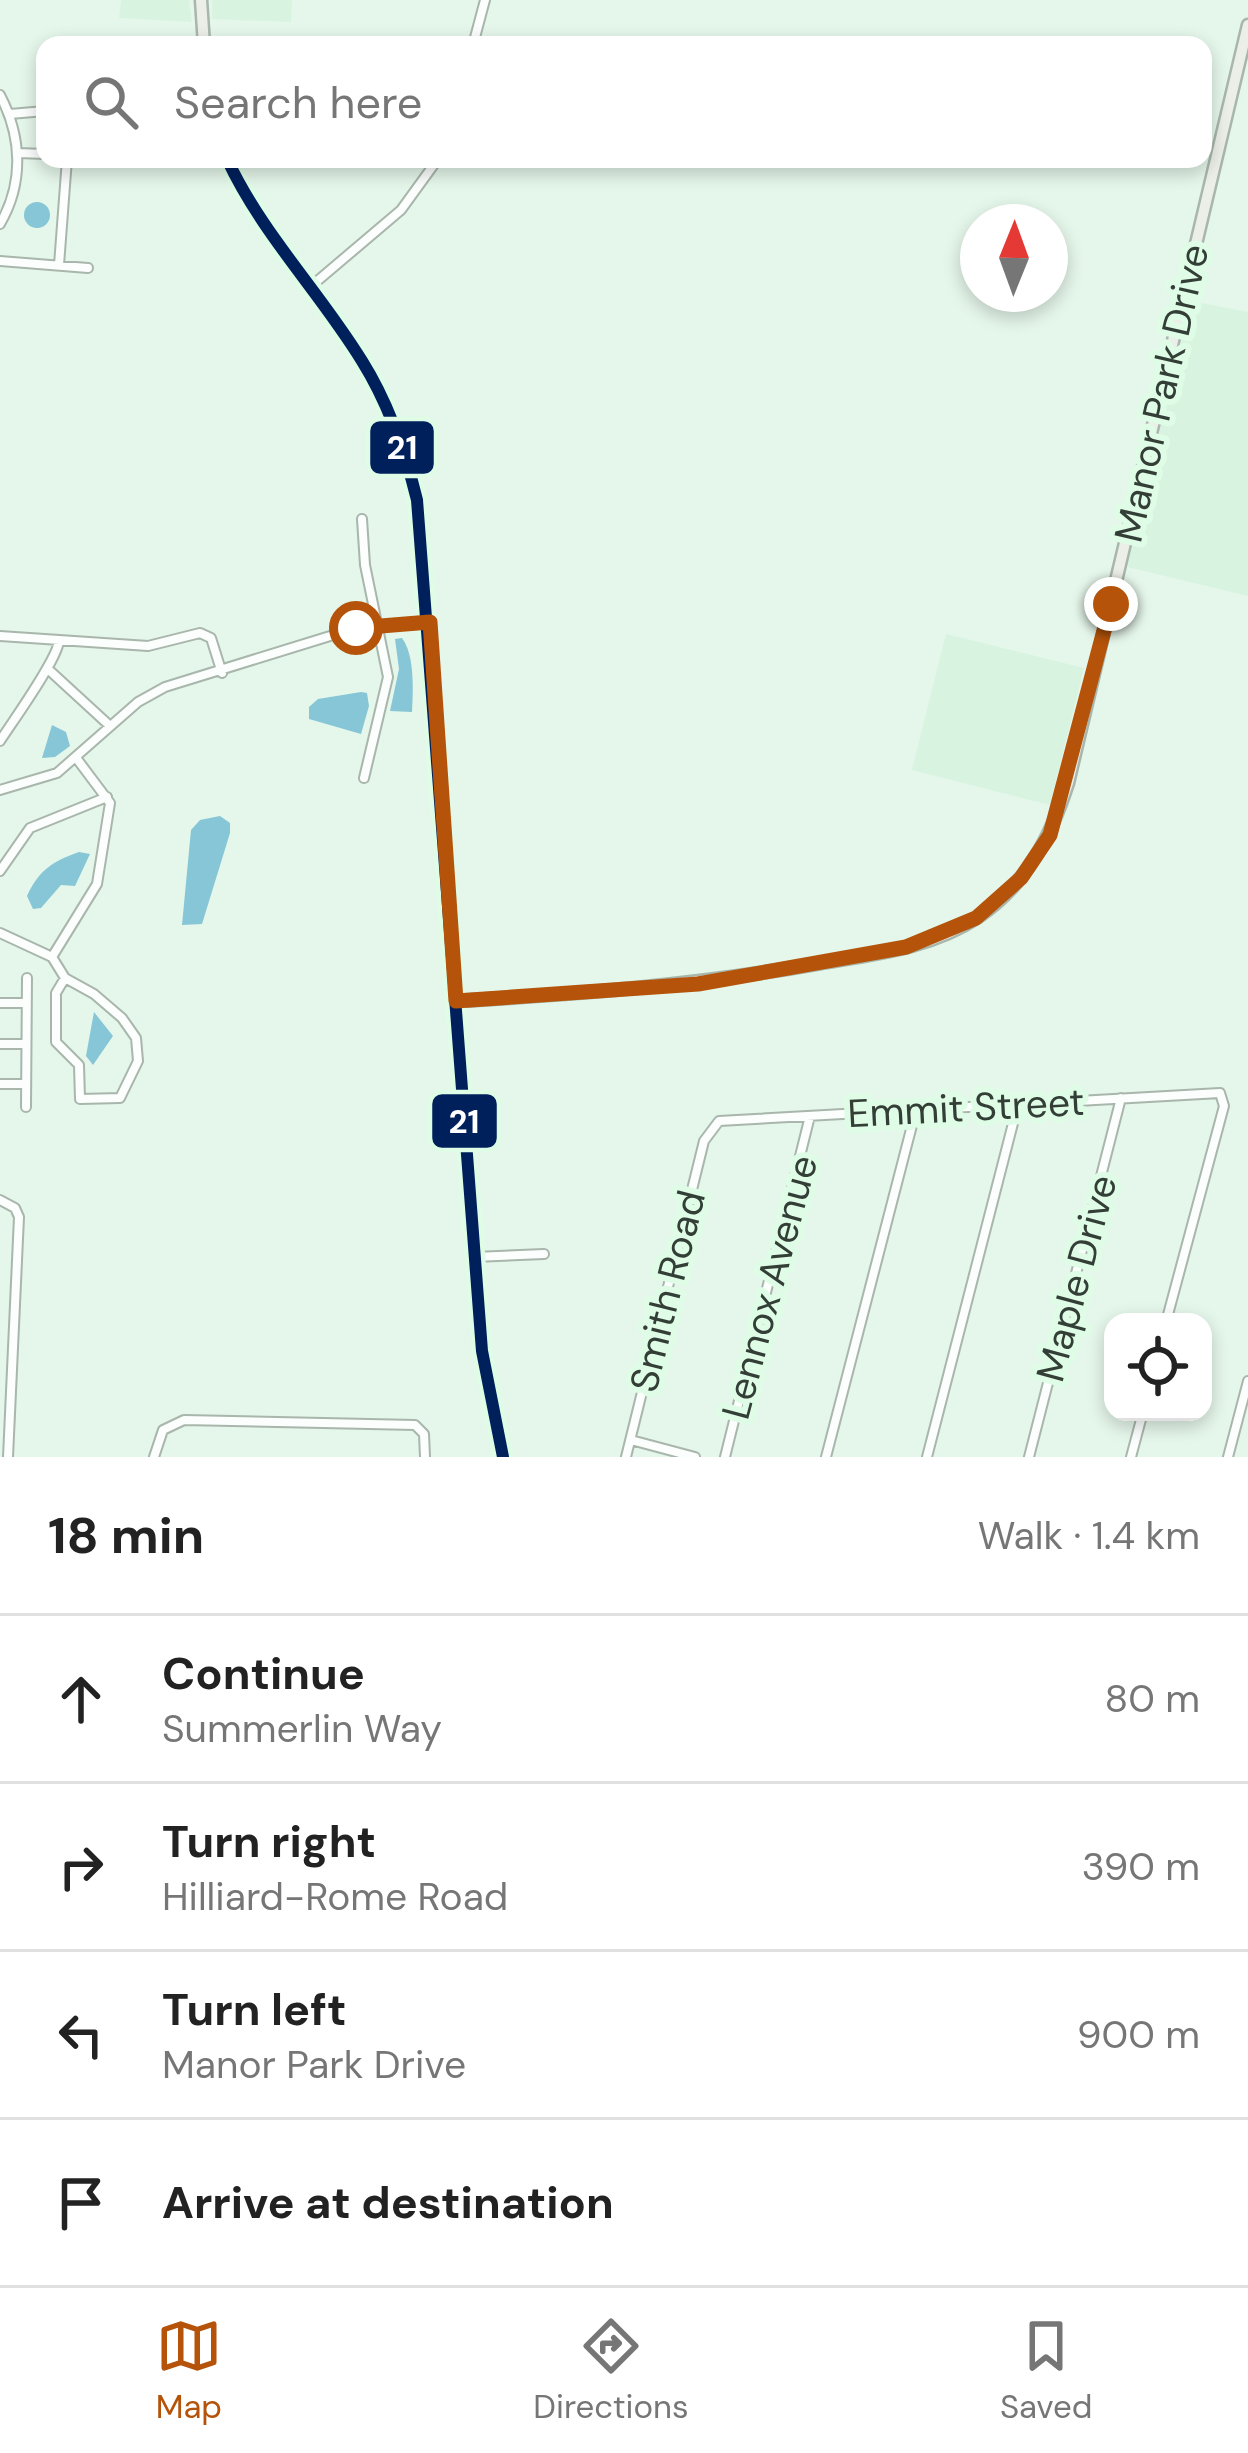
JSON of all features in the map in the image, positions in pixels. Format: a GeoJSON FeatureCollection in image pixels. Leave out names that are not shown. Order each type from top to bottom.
{"type":"FeatureCollection","features":[{"type":"Feature","properties":{"kind":"street"},"geometry":{"type":"LineString","coordinates":[[201,0],[203,36]]}},
{"type":"Feature","properties":{"kind":"street"},"geometry":{"type":"LineString","coordinates":[[475,36],[484,0]]}},
{"type":"Feature","properties":{"kind":"street","name":"Manor Park Drive"},"geometry":{"type":"LineString","coordinates":[[456,1001],[669,989],[906,947],[976,918],[1021,878],[1050,835],[1068,783],[1248,25]]}},
{"type":"Feature","properties":{"kind":"street"},"geometry":{"type":"LineString","coordinates":[[0,95],[10,114],[18,152],[14,201],[0,224]]}},
{"type":"Feature","properties":{"kind":"street"},"geometry":{"type":"LineString","coordinates":[[10,114],[36,112]]}},
{"type":"Feature","properties":{"kind":"street"},"geometry":{"type":"LineString","coordinates":[[18,152],[36,153]]}},
{"type":"Feature","properties":{"kind":"street"},"geometry":{"type":"LineString","coordinates":[[59,265],[66,168]]}},
{"type":"Feature","properties":{"kind":"street"},"geometry":{"type":"LineString","coordinates":[[232,168],[262,225],[356,351],[399,434],[417,500],[430,622],[474,1257],[488,1401],[503,1457]]}},
{"type":"Feature","properties":{"kind":"street"},"geometry":{"type":"LineString","coordinates":[[308,289],[401,210],[431,168]]}},
{"type":"Feature","properties":{"kind":"street"},"geometry":{"type":"LineString","coordinates":[[0,261],[88,268]]}},
{"type":"Feature","properties":{"kind":"street"},"geometry":{"type":"LineString","coordinates":[[362,519],[365,565],[388,676],[364,778]]}},
{"type":"Feature","properties":{"kind":"street"},"geometry":{"type":"LineString","coordinates":[[0,790],[46,779],[165,687],[380,625],[430,622]]}},
{"type":"Feature","properties":{"kind":"street"},"geometry":{"type":"LineString","coordinates":[[0,636],[148,646],[200,633],[211,638],[222,673]]}},
{"type":"Feature","properties":{"kind":"street"},"geometry":{"type":"LineString","coordinates":[[0,740],[21,702],[49,670],[58,641]]}},
{"type":"Feature","properties":{"kind":"street"},"geometry":{"type":"LineString","coordinates":[[49,670],[110,726]]}},
{"type":"Feature","properties":{"kind":"street"},"geometry":{"type":"LineString","coordinates":[[52,957],[97,884],[107,796],[76,759]]}},
{"type":"Feature","properties":{"kind":"street"},"geometry":{"type":"LineString","coordinates":[[0,871],[30,829],[107,796]]}},
{"type":"Feature","properties":{"kind":"street"},"geometry":{"type":"LineString","coordinates":[[0,933],[52,957],[65,978],[114,1010],[138,1049],[138,1061],[120,1098],[80,1099],[79,1065],[56,1042],[56,993],[65,978]]}},
{"type":"Feature","properties":{"kind":"street"},"geometry":{"type":"LineString","coordinates":[[26,1107],[27,978]]}},
{"type":"Feature","properties":{"kind":"street"},"geometry":{"type":"LineString","coordinates":[[0,1003],[26,1003]]}},
{"type":"Feature","properties":{"kind":"street"},"geometry":{"type":"LineString","coordinates":[[0,1044],[25,1045]]}},
{"type":"Feature","properties":{"kind":"street"},"geometry":{"type":"LineString","coordinates":[[0,1084],[26,1084]]}},
{"type":"Feature","properties":{"kind":"street","name":"Emmit Street"},"geometry":{"type":"LineString","coordinates":[[711,1127],[728,1120],[1211,1091],[1222,1096],[1168,1313]]}},
{"type":"Feature","properties":{"kind":"street","name":"Maple Drive"},"geometry":{"type":"LineString","coordinates":[[1029,1457],[1121,1098]]}},
{"type":"Feature","properties":{"kind":"street"},"geometry":{"type":"LineString","coordinates":[[927,1457],[1018,1103]]}},
{"type":"Feature","properties":{"kind":"street"},"geometry":{"type":"LineString","coordinates":[[826,1457],[916,1110]]}},
{"type":"Feature","properties":{"kind":"street","name":"Lennox Avenue"},"geometry":{"type":"LineString","coordinates":[[724,1457],[810,1116]]}},
{"type":"Feature","properties":{"kind":"street","name":"Smith Road"},"geometry":{"type":"LineString","coordinates":[[626,1457],[711,1127]]}},
{"type":"Feature","properties":{"kind":"street"},"geometry":{"type":"LineString","coordinates":[[0,1200],[15,1208],[13,1433],[8,1457]]}},
{"type":"Feature","properties":{"kind":"street"},"geometry":{"type":"LineString","coordinates":[[474,1257],[544,1254]]}},
{"type":"Feature","properties":{"kind":"street"},"geometry":{"type":"LineString","coordinates":[[1228,1457],[1248,1381]]}},
{"type":"Feature","properties":{"kind":"street"},"geometry":{"type":"LineString","coordinates":[[154,1457],[168,1425],[184,1420],[415,1425],[424,1435],[424,1457]]}},
{"type":"Feature","properties":{"kind":"street"},"geometry":{"type":"LineString","coordinates":[[1131,1457],[1141,1421]]}},
{"type":"Feature","properties":{"kind":"street"},"geometry":{"type":"LineString","coordinates":[[631,1440],[694,1457]]}},
{"type":"Feature","properties":{"kind":"shaded area"},"geometry":{"type":"Polygon","coordinates":[[[121,0],[189,0],[192,22],[119,18],[121,0]]]}},
{"type":"Feature","properties":{"kind":"shaded area"},"geometry":{"type":"Polygon","coordinates":[[[212,0],[292,0],[291,22],[212,19],[212,0]]]}},
{"type":"Feature","properties":{"kind":"shaded area"},"geometry":{"type":"Polygon","coordinates":[[[1191,301],[1248,312],[1248,596],[1127,567],[1191,301]]]}},
{"type":"Feature","properties":{"kind":"shaded area"},"geometry":{"type":"Polygon","coordinates":[[[946,634],[1084,668],[1050,805],[912,770],[946,634]]]}},
{"type":"Feature","properties":{"kind":"water"},"geometry":{"type":"Polygon","coordinates":[[[37,202],[50,215],[37,228],[24,215],[37,202]]]}},
{"type":"Feature","properties":{"kind":"water"},"geometry":{"type":"Polygon","coordinates":[[[402,638],[411,663],[412,712],[390,711],[399,669],[395,639],[402,638]]]}},
{"type":"Feature","properties":{"kind":"water"},"geometry":{"type":"Polygon","coordinates":[[[367,693],[369,706],[361,734],[309,719],[309,707],[318,699],[367,693]]]}},
{"type":"Feature","properties":{"kind":"water"},"geometry":{"type":"Polygon","coordinates":[[[52,725],[66,732],[70,746],[55,757],[42,758],[52,725]]]}},
{"type":"Feature","properties":{"kind":"water"},"geometry":{"type":"Polygon","coordinates":[[[220,816],[230,823],[230,833],[202,924],[182,925],[191,830],[200,820],[220,816]]]}},
{"type":"Feature","properties":{"kind":"water"},"geometry":{"type":"Polygon","coordinates":[[[79,852],[90,854],[75,886],[61,885],[41,908],[33,909],[27,896],[37,879],[54,863],[79,852]]]}},
{"type":"Feature","properties":{"kind":"water"},"geometry":{"type":"Polygon","coordinates":[[[94,1012],[113,1036],[93,1065],[86,1056],[94,1012]]]}},
{"type":"Feature","properties":{"kind":"transit line","name":"21"},"geometry":{"type":"LineString","coordinates":[[232,168],[372,377],[395,428],[417,500],[482,1351],[503,1457]]}},
{"type":"Feature","properties":{"kind":"route"},"geometry":{"type":"LineString","coordinates":[[356,628],[430,622],[456,1001],[669,989],[906,947],[952,932],[976,918],[1021,878],[1050,835],[1068,783],[1111,604]]}}]}
